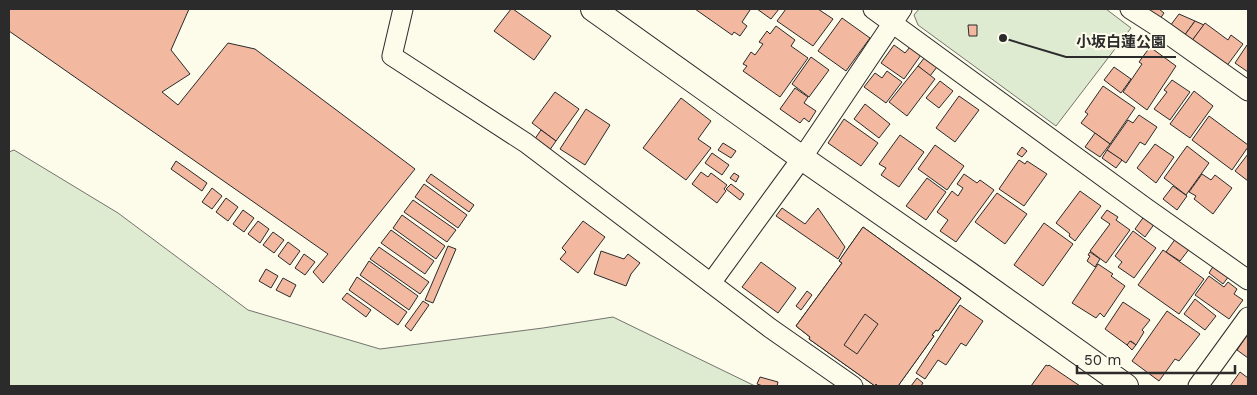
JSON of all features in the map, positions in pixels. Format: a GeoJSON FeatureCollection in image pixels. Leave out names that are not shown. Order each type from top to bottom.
{"type":"FeatureCollection","features":[{"type":"Feature","properties":{"kind":"street"},"geometry":{"type":"LineString","coordinates":[[403,9],[392,56],[526,143],[770,328],[853,386]]}},
{"type":"Feature","properties":{"kind":"street"},"geometry":{"type":"LineString","coordinates":[[593,9],[1126,386]]}},
{"type":"Feature","properties":{"kind":"street"},"geometry":{"type":"LineString","coordinates":[[873,9],[897,16],[1138,202],[1248,280]]}},
{"type":"Feature","properties":{"kind":"street"},"geometry":{"type":"LineString","coordinates":[[1130,9],[1158,26],[1248,90]]}},
{"type":"Feature","properties":{"kind":"street"},"geometry":{"type":"LineString","coordinates":[[711,283],[802,158],[897,16]]}},
{"type":"Feature","properties":{"kind":"street"},"geometry":{"type":"LineString","coordinates":[[1198,386],[1248,317]]}},
{"type":"Feature","properties":{"kind":"green space"},"geometry":{"type":"Polygon","coordinates":[[[919,9],[1106,9],[1131,28],[1056,126],[918,25],[914,15],[919,9]]]}},
{"type":"Feature","properties":{"kind":"green space"},"geometry":{"type":"Polygon","coordinates":[[[14,150],[118,213],[248,310],[380,349],[613,317],[755,386],[9,386],[9,152],[14,150]]]}},
{"type":"Feature","properties":{"kind":"building"},"geometry":{"type":"Polygon","coordinates":[[[9,9],[189,9],[171,50],[190,74],[162,92],[178,105],[228,43],[255,49],[415,169],[323,283],[313,272],[328,254],[9,31],[9,9]]]}},
{"type":"Feature","properties":{"kind":"building"},"geometry":{"type":"Polygon","coordinates":[[[511,9],[551,36],[534,60],[494,31],[511,9]]]}},
{"type":"Feature","properties":{"kind":"building"},"geometry":{"type":"Polygon","coordinates":[[[695,9],[750,10],[742,22],[747,26],[740,36],[734,32],[732,35],[695,9]]]}},
{"type":"Feature","properties":{"kind":"building"},"geometry":{"type":"Polygon","coordinates":[[[757,9],[779,9],[771,19],[757,9]]]}},
{"type":"Feature","properties":{"kind":"building"},"geometry":{"type":"Polygon","coordinates":[[[786,9],[818,9],[833,19],[813,46],[777,21],[786,9]]]}},
{"type":"Feature","properties":{"kind":"building"},"geometry":{"type":"Polygon","coordinates":[[[1147,9],[1159,9],[1164,13],[1160,19],[1147,9]]]}},
{"type":"Feature","properties":{"kind":"building"},"geometry":{"type":"Polygon","coordinates":[[[1179,14],[1195,21],[1184,36],[1170,26],[1179,14]]]}},
{"type":"Feature","properties":{"kind":"building"},"geometry":{"type":"Polygon","coordinates":[[[842,18],[870,38],[846,71],[818,51],[842,18]]]}},
{"type":"Feature","properties":{"kind":"building"},"geometry":{"type":"Polygon","coordinates":[[[1195,21],[1204,25],[1191,42],[1184,36],[1195,21]]]}},
{"type":"Feature","properties":{"kind":"building"},"geometry":{"type":"Polygon","coordinates":[[[1205,23],[1228,40],[1231,35],[1243,44],[1226,67],[1191,42],[1205,23]]]}},
{"type":"Feature","properties":{"kind":"building"},"geometry":{"type":"Polygon","coordinates":[[[968,25],[977,25],[977,36],[969,36],[968,25]]]}},
{"type":"Feature","properties":{"kind":"building"},"geometry":{"type":"Polygon","coordinates":[[[776,26],[795,40],[791,46],[808,58],[780,97],[743,71],[747,66],[743,64],[751,52],[755,55],[763,44],[759,42],[767,31],[770,34],[776,26]]]}},
{"type":"Feature","properties":{"kind":"building"},"geometry":{"type":"Polygon","coordinates":[[[894,45],[905,53],[910,47],[921,55],[904,79],[881,63],[894,45]]]}},
{"type":"Feature","properties":{"kind":"building"},"geometry":{"type":"Polygon","coordinates":[[[1248,46],[1248,72],[1235,63],[1248,46]]]}},
{"type":"Feature","properties":{"kind":"building"},"geometry":{"type":"Polygon","coordinates":[[[1150,47],[1176,66],[1147,110],[1123,92],[1142,64],[1139,62],[1150,47]]]}},
{"type":"Feature","properties":{"kind":"building"},"geometry":{"type":"Polygon","coordinates":[[[811,57],[829,70],[809,97],[792,84],[811,57]]]}},
{"type":"Feature","properties":{"kind":"building"},"geometry":{"type":"Polygon","coordinates":[[[925,57],[937,67],[930,76],[918,66],[925,57]]]}},
{"type":"Feature","properties":{"kind":"building"},"geometry":{"type":"Polygon","coordinates":[[[918,66],[935,79],[907,116],[889,102],[918,66]]]}},
{"type":"Feature","properties":{"kind":"building"},"geometry":{"type":"Polygon","coordinates":[[[1114,67],[1131,79],[1121,93],[1104,80],[1114,67]]]}},
{"type":"Feature","properties":{"kind":"building"},"geometry":{"type":"Polygon","coordinates":[[[887,71],[902,82],[886,103],[864,87],[875,73],[882,78],[887,71]]]}},
{"type":"Feature","properties":{"kind":"building"},"geometry":{"type":"Polygon","coordinates":[[[1172,80],[1190,92],[1170,120],[1154,109],[1167,92],[1164,90],[1172,80]]]}},
{"type":"Feature","properties":{"kind":"building"},"geometry":{"type":"Polygon","coordinates":[[[940,81],[953,91],[939,108],[926,98],[940,81]]]}},
{"type":"Feature","properties":{"kind":"building"},"geometry":{"type":"Polygon","coordinates":[[[1103,86],[1135,108],[1110,144],[1081,123],[1088,114],[1085,112],[1103,86]]]}},
{"type":"Feature","properties":{"kind":"building"},"geometry":{"type":"Polygon","coordinates":[[[795,88],[808,97],[804,103],[816,111],[809,122],[804,118],[800,123],[780,109],[795,88]]]}},
{"type":"Feature","properties":{"kind":"building"},"geometry":{"type":"Polygon","coordinates":[[[1194,91],[1213,106],[1190,138],[1170,124],[1194,91]]]}},
{"type":"Feature","properties":{"kind":"building"},"geometry":{"type":"Polygon","coordinates":[[[555,92],[579,109],[556,141],[532,123],[555,92]]]}},
{"type":"Feature","properties":{"kind":"building"},"geometry":{"type":"Polygon","coordinates":[[[959,96],[979,110],[955,142],[936,128],[959,96]]]}},
{"type":"Feature","properties":{"kind":"building"},"geometry":{"type":"Polygon","coordinates":[[[681,98],[711,121],[698,139],[711,148],[686,180],[643,148],[681,98]]]}},
{"type":"Feature","properties":{"kind":"building"},"geometry":{"type":"Polygon","coordinates":[[[865,104],[890,124],[879,138],[854,119],[865,104]]]}},
{"type":"Feature","properties":{"kind":"building"},"geometry":{"type":"Polygon","coordinates":[[[586,109],[610,125],[585,165],[560,149],[586,109]]]}},
{"type":"Feature","properties":{"kind":"building"},"geometry":{"type":"Polygon","coordinates":[[[1139,115],[1157,127],[1145,145],[1140,142],[1126,163],[1107,150],[1128,120],[1133,123],[1139,115]]]}},
{"type":"Feature","properties":{"kind":"building"},"geometry":{"type":"Polygon","coordinates":[[[1209,116],[1248,145],[1232,170],[1192,140],[1209,116]]]}},
{"type":"Feature","properties":{"kind":"building"},"geometry":{"type":"Polygon","coordinates":[[[844,119],[878,143],[861,166],[828,143],[844,119]]]}},
{"type":"Feature","properties":{"kind":"building"},"geometry":{"type":"Polygon","coordinates":[[[541,130],[556,141],[547,154],[532,143],[541,130]]]}},
{"type":"Feature","properties":{"kind":"building"},"geometry":{"type":"Polygon","coordinates":[[[1095,133],[1110,144],[1100,157],[1085,147],[1095,133]]]}},
{"type":"Feature","properties":{"kind":"building"},"geometry":{"type":"Polygon","coordinates":[[[900,135],[924,152],[899,187],[881,175],[886,168],[879,164],[900,135]]]}},
{"type":"Feature","properties":{"kind":"building"},"geometry":{"type":"Polygon","coordinates":[[[723,143],[736,151],[731,158],[718,150],[723,143]]]}},
{"type":"Feature","properties":{"kind":"building"},"geometry":{"type":"Polygon","coordinates":[[[1155,144],[1174,157],[1156,183],[1137,168],[1155,144]]]}},
{"type":"Feature","properties":{"kind":"building"},"geometry":{"type":"Polygon","coordinates":[[[935,145],[964,166],[947,190],[918,169],[935,145]]]}},
{"type":"Feature","properties":{"kind":"building"},"geometry":{"type":"Polygon","coordinates":[[[1187,146],[1209,163],[1186,195],[1164,178],[1187,146]]]}},
{"type":"Feature","properties":{"kind":"building"},"geometry":{"type":"Polygon","coordinates":[[[1022,147],[1027,151],[1022,157],[1017,154],[1022,147]]]}},
{"type":"Feature","properties":{"kind":"building"},"geometry":{"type":"Polygon","coordinates":[[[1107,150],[1122,160],[1116,168],[1102,158],[1107,150]]]}},
{"type":"Feature","properties":{"kind":"building"},"geometry":{"type":"Polygon","coordinates":[[[712,153],[729,165],[722,175],[705,163],[712,153]]]}},
{"type":"Feature","properties":{"kind":"building"},"geometry":{"type":"Polygon","coordinates":[[[1248,154],[1248,181],[1235,171],[1248,154]]]}},
{"type":"Feature","properties":{"kind":"building"},"geometry":{"type":"Polygon","coordinates":[[[1019,160],[1025,164],[1027,161],[1047,174],[1024,206],[999,189],[1019,160]]]}},
{"type":"Feature","properties":{"kind":"building"},"geometry":{"type":"Polygon","coordinates":[[[176,161],[207,183],[202,191],[171,169],[176,161]]]}},
{"type":"Feature","properties":{"kind":"building"},"geometry":{"type":"Polygon","coordinates":[[[701,172],[708,177],[711,173],[727,185],[724,189],[726,191],[717,203],[692,184],[701,172]]]}},
{"type":"Feature","properties":{"kind":"building"},"geometry":{"type":"Polygon","coordinates":[[[734,173],[739,176],[736,182],[730,178],[734,173]]]}},
{"type":"Feature","properties":{"kind":"building"},"geometry":{"type":"Polygon","coordinates":[[[431,174],[474,205],[469,212],[426,181],[431,174]]]}},
{"type":"Feature","properties":{"kind":"building"},"geometry":{"type":"Polygon","coordinates":[[[964,174],[977,183],[980,180],[994,190],[956,242],[940,231],[948,220],[937,212],[952,191],[958,196],[963,188],[957,184],[964,174]]]}},
{"type":"Feature","properties":{"kind":"building"},"geometry":{"type":"Polygon","coordinates":[[[1202,174],[1211,180],[1215,175],[1232,188],[1213,214],[1194,199],[1196,196],[1189,192],[1202,174]]]}},
{"type":"Feature","properties":{"kind":"building"},"geometry":{"type":"Polygon","coordinates":[[[927,178],[946,192],[926,220],[906,206],[927,178]]]}},
{"type":"Feature","properties":{"kind":"building"},"geometry":{"type":"Polygon","coordinates":[[[424,184],[467,215],[458,228],[415,197],[424,184]]]}},
{"type":"Feature","properties":{"kind":"building"},"geometry":{"type":"Polygon","coordinates":[[[731,184],[744,194],[740,200],[726,189],[731,184]]]}},
{"type":"Feature","properties":{"kind":"building"},"geometry":{"type":"Polygon","coordinates":[[[1173,186],[1187,196],[1177,210],[1163,199],[1173,186]]]}},
{"type":"Feature","properties":{"kind":"building"},"geometry":{"type":"Polygon","coordinates":[[[212,188],[222,196],[212,209],[202,202],[212,188]]]}},
{"type":"Feature","properties":{"kind":"building"},"geometry":{"type":"Polygon","coordinates":[[[1080,191],[1101,206],[1075,241],[1069,236],[1070,234],[1056,223],[1080,191]]]}},
{"type":"Feature","properties":{"kind":"building"},"geometry":{"type":"Polygon","coordinates":[[[997,193],[1027,214],[1005,244],[975,222],[997,193]]]}},
{"type":"Feature","properties":{"kind":"building"},"geometry":{"type":"Polygon","coordinates":[[[226,198],[238,207],[228,221],[216,212],[226,198]]]}},
{"type":"Feature","properties":{"kind":"building"},"geometry":{"type":"Polygon","coordinates":[[[413,200],[456,230],[447,242],[404,212],[413,200]]]}},
{"type":"Feature","properties":{"kind":"building"},"geometry":{"type":"Polygon","coordinates":[[[782,208],[805,224],[818,208],[845,247],[838,259],[776,216],[782,208]]]}},
{"type":"Feature","properties":{"kind":"building"},"geometry":{"type":"Polygon","coordinates":[[[243,210],[254,218],[244,232],[233,224],[243,210]]]}},
{"type":"Feature","properties":{"kind":"building"},"geometry":{"type":"Polygon","coordinates":[[[1107,210],[1118,217],[1116,220],[1130,230],[1106,263],[1090,251],[1110,224],[1101,218],[1107,210]]]}},
{"type":"Feature","properties":{"kind":"building"},"geometry":{"type":"Polygon","coordinates":[[[402,215],[445,246],[436,259],[393,228],[402,215]]]}},
{"type":"Feature","properties":{"kind":"building"},"geometry":{"type":"Polygon","coordinates":[[[1145,215],[1155,223],[1145,237],[1135,229],[1145,215]]]}},
{"type":"Feature","properties":{"kind":"building"},"geometry":{"type":"Polygon","coordinates":[[[258,221],[269,229],[260,243],[248,234],[258,221]]]}},
{"type":"Feature","properties":{"kind":"building"},"geometry":{"type":"Polygon","coordinates":[[[583,221],[605,237],[578,273],[560,259],[566,252],[562,248],[583,221]]]}},
{"type":"Feature","properties":{"kind":"building"},"geometry":{"type":"Polygon","coordinates":[[[1044,223],[1073,244],[1043,286],[1014,265],[1044,223]]]}},
{"type":"Feature","properties":{"kind":"building"},"geometry":{"type":"Polygon","coordinates":[[[863,227],[961,298],[938,331],[936,330],[932,335],[934,336],[898,386],[878,386],[876,384],[875,386],[809,339],[810,337],[796,326],[842,263],[839,261],[863,227]],[[865,314],[844,345],[857,354],[878,324],[865,314]]]}},
{"type":"Feature","properties":{"kind":"building"},"geometry":{"type":"Polygon","coordinates":[[[863,227],[961,298],[938,331],[936,330],[932,335],[934,336],[898,386],[878,386],[876,384],[875,386],[809,339],[810,337],[796,326],[842,263],[839,261],[863,227]]]}},
{"type":"Feature","properties":{"kind":"building"},"geometry":{"type":"Polygon","coordinates":[[[391,230],[434,261],[425,274],[381,243],[391,230]]]}},
{"type":"Feature","properties":{"kind":"building"},"geometry":{"type":"Polygon","coordinates":[[[1133,231],[1156,248],[1134,278],[1118,267],[1122,262],[1115,256],[1133,231]]]}},
{"type":"Feature","properties":{"kind":"building"},"geometry":{"type":"Polygon","coordinates":[[[273,232],[284,240],[274,253],[263,245],[273,232]]]}},
{"type":"Feature","properties":{"kind":"building"},"geometry":{"type":"Polygon","coordinates":[[[1176,238],[1190,248],[1180,261],[1166,252],[1176,238]]]}},
{"type":"Feature","properties":{"kind":"building"},"geometry":{"type":"Polygon","coordinates":[[[288,242],[300,251],[290,265],[278,256],[288,242]]]}},
{"type":"Feature","properties":{"kind":"building"},"geometry":{"type":"Polygon","coordinates":[[[448,246],[456,249],[433,303],[425,300],[448,246]]]}},
{"type":"Feature","properties":{"kind":"building"},"geometry":{"type":"Polygon","coordinates":[[[379,247],[429,282],[420,294],[370,259],[379,247]]]}},
{"type":"Feature","properties":{"kind":"building"},"geometry":{"type":"Polygon","coordinates":[[[1163,250],[1204,279],[1179,314],[1138,285],[1163,250]]]}},
{"type":"Feature","properties":{"kind":"building"},"geometry":{"type":"Polygon","coordinates":[[[601,251],[624,259],[628,254],[640,263],[631,274],[626,286],[594,274],[601,251]]]}},
{"type":"Feature","properties":{"kind":"building"},"geometry":{"type":"Polygon","coordinates":[[[1090,252],[1100,259],[1095,267],[1087,261],[1090,252]]]}},
{"type":"Feature","properties":{"kind":"building"},"geometry":{"type":"Polygon","coordinates":[[[304,254],[315,262],[305,275],[295,268],[304,254]]]}},
{"type":"Feature","properties":{"kind":"building"},"geometry":{"type":"Polygon","coordinates":[[[369,261],[418,296],[409,310],[360,275],[369,261]]]}},
{"type":"Feature","properties":{"kind":"building"},"geometry":{"type":"Polygon","coordinates":[[[761,262],[796,288],[778,313],[742,287],[761,262]]]}},
{"type":"Feature","properties":{"kind":"building"},"geometry":{"type":"Polygon","coordinates":[[[1098,264],[1113,274],[1111,276],[1125,286],[1104,317],[1100,313],[1096,318],[1072,303],[1098,264]]]}},
{"type":"Feature","properties":{"kind":"building"},"geometry":{"type":"Polygon","coordinates":[[[1214,265],[1229,276],[1223,284],[1209,273],[1214,265]]]}},
{"type":"Feature","properties":{"kind":"building"},"geometry":{"type":"Polygon","coordinates":[[[266,269],[278,276],[271,288],[259,281],[266,269]]]}},
{"type":"Feature","properties":{"kind":"building"},"geometry":{"type":"Polygon","coordinates":[[[1209,276],[1224,287],[1228,282],[1237,289],[1234,294],[1243,300],[1229,319],[1195,295],[1209,276]]]}},
{"type":"Feature","properties":{"kind":"building"},"geometry":{"type":"Polygon","coordinates":[[[357,277],[407,312],[398,325],[349,290],[357,277]]]}},
{"type":"Feature","properties":{"kind":"building"},"geometry":{"type":"Polygon","coordinates":[[[283,278],[296,285],[290,297],[276,290],[283,278]]]}},
{"type":"Feature","properties":{"kind":"building"},"geometry":{"type":"Polygon","coordinates":[[[807,291],[812,295],[801,310],[796,306],[807,291]]]}},
{"type":"Feature","properties":{"kind":"building"},"geometry":{"type":"Polygon","coordinates":[[[347,293],[371,310],[366,317],[342,299],[347,293]]]}},
{"type":"Feature","properties":{"kind":"building"},"geometry":{"type":"Polygon","coordinates":[[[1195,299],[1216,316],[1205,330],[1184,314],[1195,299]]]}},
{"type":"Feature","properties":{"kind":"building"},"geometry":{"type":"Polygon","coordinates":[[[423,301],[429,305],[411,331],[405,326],[423,301]]]}},
{"type":"Feature","properties":{"kind":"building"},"geometry":{"type":"Polygon","coordinates":[[[1123,302],[1150,320],[1142,330],[1144,332],[1136,345],[1131,341],[1127,345],[1105,329],[1123,302]]]}},
{"type":"Feature","properties":{"kind":"building"},"geometry":{"type":"Polygon","coordinates":[[[960,305],[983,321],[966,346],[961,343],[946,365],[938,360],[925,379],[916,373],[960,305]]]}},
{"type":"Feature","properties":{"kind":"building"},"geometry":{"type":"Polygon","coordinates":[[[1167,311],[1200,334],[1179,361],[1175,359],[1159,381],[1132,361],[1167,311]]]}},
{"type":"Feature","properties":{"kind":"building"},"geometry":{"type":"Polygon","coordinates":[[[865,314],[878,324],[857,354],[844,345],[865,314]]]}},
{"type":"Feature","properties":{"kind":"building"},"geometry":{"type":"Polygon","coordinates":[[[1248,334],[1248,358],[1237,350],[1248,334]]]}},
{"type":"Feature","properties":{"kind":"building"},"geometry":{"type":"Polygon","coordinates":[[[1130,341],[1136,345],[1132,350],[1127,345],[1130,341]]]}},
{"type":"Feature","properties":{"kind":"building"},"geometry":{"type":"Polygon","coordinates":[[[1046,365],[1049,365],[1080,386],[1031,386],[1046,365]]]}},
{"type":"Feature","properties":{"kind":"building"},"geometry":{"type":"Polygon","coordinates":[[[1240,372],[1248,378],[1248,386],[1230,386],[1240,372]]]}},
{"type":"Feature","properties":{"kind":"building"},"geometry":{"type":"Polygon","coordinates":[[[760,377],[778,382],[777,386],[757,384],[760,377]]]}},
{"type":"Feature","properties":{"kind":"building"},"geometry":{"type":"Polygon","coordinates":[[[917,378],[923,383],[921,386],[911,386],[917,378]]]}},
{"type":"Feature","properties":{"kind":"place","name":"小坂白蓮公園"},"geometry":{"type":"Point","coordinates":[1003,38]}}]}
